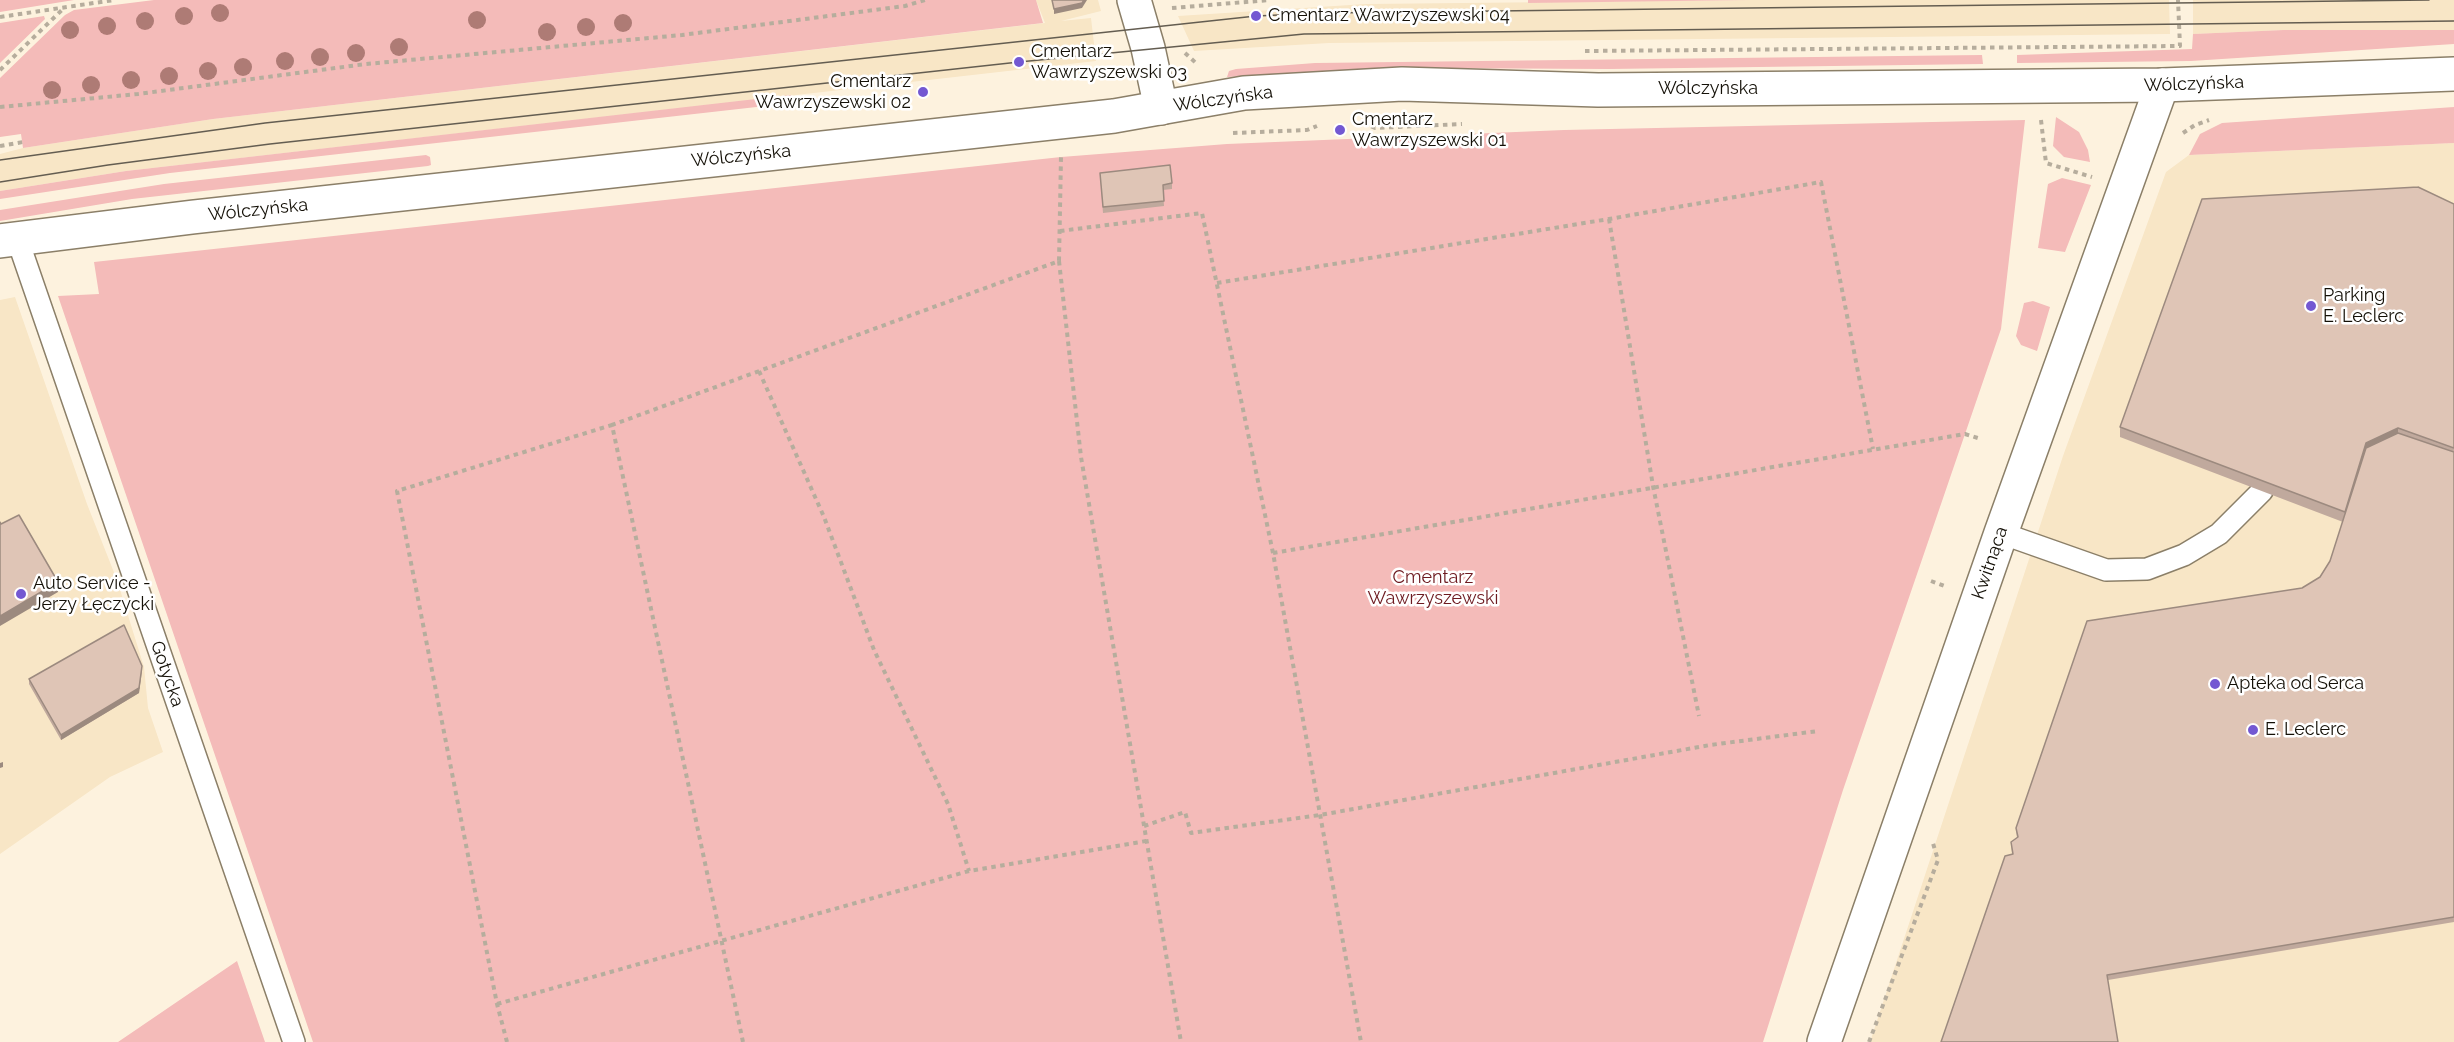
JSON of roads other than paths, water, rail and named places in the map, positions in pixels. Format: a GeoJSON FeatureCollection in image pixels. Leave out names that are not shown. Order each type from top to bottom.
{"type":"FeatureCollection","features":[{"type":"Feature","properties":{"kind":"main road"},"geometry":{"type":"LineString","coordinates":[[1134,0],[1149,48],[1161,108]]}},
{"type":"Feature","properties":{"kind":"main road","name":"Wólczyńska"},"geometry":{"type":"LineString","coordinates":[[9,240],[561,176],[1114,116],[1244,93],[1402,84],[1598,90],[2162,85],[2454,74]]}},
{"type":"Feature","properties":{"kind":"main road","name":"Kwitnąca"},"geometry":{"type":"LineString","coordinates":[[1824,1042],[2001,533],[2162,85]]}},
{"type":"Feature","properties":{"kind":"lane","name":"Gotycka"},"geometry":{"type":"LineString","coordinates":[[9,240],[294,1042]]}},
{"type":"Feature","properties":{"kind":"lane"},"geometry":{"type":"LineString","coordinates":[[2001,533],[2106,570],[2147,569],[2184,555],[2219,534],[2262,491]]}},
{"type":"Feature","properties":{"kind":"tram line"},"geometry":{"type":"LineString","coordinates":[[0,160],[265,123],[1256,16],[1325,13],[2429,0]]}},
{"type":"Feature","properties":{"kind":"tram line"},"geometry":{"type":"LineString","coordinates":[[0,182],[270,144],[1019,62],[1304,34],[2454,21]]}},
{"type":"Feature","properties":{"kind":"place","name":"Cmentarz Wawrzyszewski 04"},"geometry":{"type":"Point","coordinates":[1256,16]}},
{"type":"Feature","properties":{"kind":"place","name":"Cmentarz Wawrzyszewski 03"},"geometry":{"type":"Point","coordinates":[1019,62]}},
{"type":"Feature","properties":{"kind":"place","name":"Cmentarz Wawrzyszewski 02"},"geometry":{"type":"Point","coordinates":[923,92]}},
{"type":"Feature","properties":{"kind":"place","name":"Cmentarz Wawrzyszewski 01"},"geometry":{"type":"Point","coordinates":[1340,130]}},
{"type":"Feature","properties":{"kind":"place","name":"Parking E. Leclerc"},"geometry":{"type":"Point","coordinates":[2311,306]}},
{"type":"Feature","properties":{"kind":"place","name":"Auto Service - Jerzy Łęczycki"},"geometry":{"type":"Point","coordinates":[21,594]}},
{"type":"Feature","properties":{"kind":"place","name":"Apteka od Serca"},"geometry":{"type":"Point","coordinates":[2215,684]}},
{"type":"Feature","properties":{"kind":"place","name":"E. Leclerc"},"geometry":{"type":"Point","coordinates":[2253,730]}},
{"type":"Feature","properties":{"kind":"park label","name":"Cmentarz Wawrzyszewski"},"geometry":{"type":"Point","coordinates":[1433,588]}}]}
